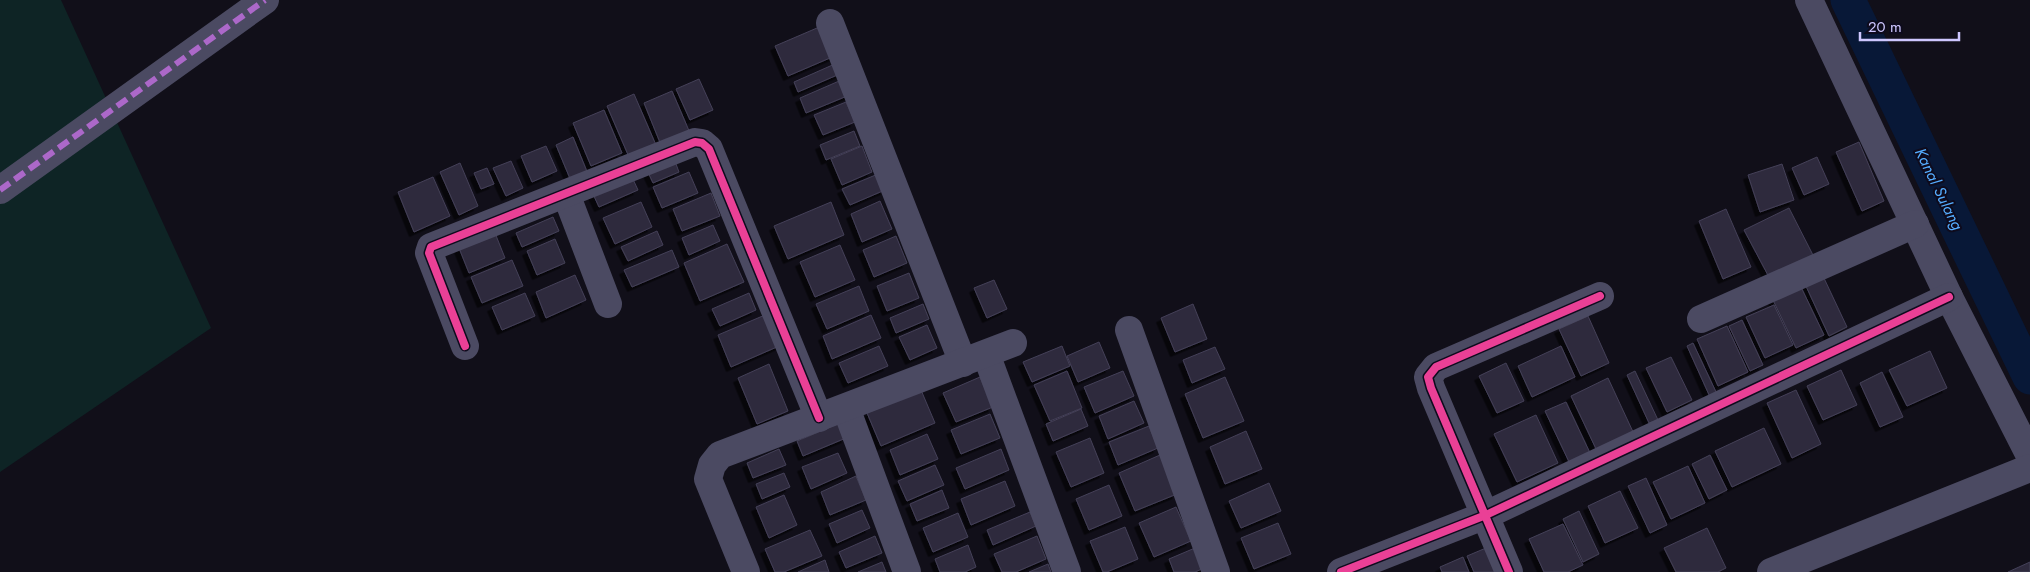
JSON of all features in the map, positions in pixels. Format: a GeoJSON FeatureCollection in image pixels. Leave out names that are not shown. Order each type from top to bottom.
{"type":"FeatureCollection","features":[{"type":"Feature","properties":{"kind":"street"},"geometry":{"type":"LineString","coordinates":[[0,190],[266,0]]}},
{"type":"Feature","properties":{"kind":"street"},"geometry":{"type":"LineString","coordinates":[[1809,0],[1949,297],[2030,456]]}},
{"type":"Feature","properties":{"kind":"street"},"geometry":{"type":"LineString","coordinates":[[830,23],[1067,572]]}},
{"type":"Feature","properties":{"kind":"street"},"geometry":{"type":"LineString","coordinates":[[465,346],[429,249],[695,142],[709,149],[819,418]]}},
{"type":"Feature","properties":{"kind":"street"},"geometry":{"type":"LineString","coordinates":[[566,194],[608,304]]}},
{"type":"Feature","properties":{"kind":"street"},"geometry":{"type":"LineString","coordinates":[[1701,319],[1915,224]]}},
{"type":"Feature","properties":{"kind":"street"},"geometry":{"type":"LineString","coordinates":[[1509,572],[1428,377],[1436,367],[1600,296]]}},
{"type":"Feature","properties":{"kind":"street"},"geometry":{"type":"LineString","coordinates":[[1341,572],[1486,515],[1949,297]]}},
{"type":"Feature","properties":{"kind":"street"},"geometry":{"type":"LineString","coordinates":[[1130,330],[1216,572]]}},
{"type":"Feature","properties":{"kind":"street"},"geometry":{"type":"LineString","coordinates":[[746,572],[708,479],[712,465],[720,455],[1014,343]]}},
{"type":"Feature","properties":{"kind":"street"},"geometry":{"type":"LineString","coordinates":[[846,408],[907,572]]}},
{"type":"Feature","properties":{"kind":"street"},"geometry":{"type":"LineString","coordinates":[[1771,572],[2030,468]]}},
{"type":"Feature","properties":{"kind":"green space"},"geometry":{"type":"Polygon","coordinates":[[[0,0],[61,0],[211,328],[0,472],[0,0]]]}},
{"type":"Feature","properties":{"kind":"building"},"geometry":{"type":"Polygon","coordinates":[[[824,25],[837,55],[788,76],[775,46],[824,25]]]}},
{"type":"Feature","properties":{"kind":"building"},"geometry":{"type":"Polygon","coordinates":[[[837,63],[842,73],[798,92],[794,82],[837,63]]]}},
{"type":"Feature","properties":{"kind":"building"},"geometry":{"type":"Polygon","coordinates":[[[846,78],[852,94],[806,113],[800,98],[846,78]]]}},
{"type":"Feature","properties":{"kind":"building"},"geometry":{"type":"Polygon","coordinates":[[[699,79],[713,110],[690,120],[676,89],[699,79]]]}},
{"type":"Feature","properties":{"kind":"building"},"geometry":{"type":"Polygon","coordinates":[[[672,91],[690,133],[661,145],[644,103],[672,91]]]}},
{"type":"Feature","properties":{"kind":"building"},"geometry":{"type":"Polygon","coordinates":[[[634,94],[659,152],[632,164],[607,106],[634,94]]]}},
{"type":"Feature","properties":{"kind":"building"},"geometry":{"type":"Polygon","coordinates":[[[846,102],[855,122],[823,135],[814,115],[846,102]]]}},
{"type":"Feature","properties":{"kind":"building"},"geometry":{"type":"Polygon","coordinates":[[[604,110],[622,153],[591,166],[573,123],[604,110]]]}},
{"type":"Feature","properties":{"kind":"building"},"geometry":{"type":"Polygon","coordinates":[[[854,131],[860,146],[826,160],[820,145],[854,131]]]}},
{"type":"Feature","properties":{"kind":"building"},"geometry":{"type":"Polygon","coordinates":[[[573,137],[588,174],[571,181],[556,145],[573,137]]]}},
{"type":"Feature","properties":{"kind":"building"},"geometry":{"type":"Polygon","coordinates":[[[1859,142],[1884,201],[1862,211],[1836,152],[1859,142]]]}},
{"type":"Feature","properties":{"kind":"building"},"geometry":{"type":"Polygon","coordinates":[[[546,146],[557,171],[532,182],[521,156],[546,146]]]}},
{"type":"Feature","properties":{"kind":"building"},"geometry":{"type":"Polygon","coordinates":[[[862,146],[872,172],[842,185],[831,159],[862,146]]]}},
{"type":"Feature","properties":{"kind":"building"},"geometry":{"type":"Polygon","coordinates":[[[673,156],[679,172],[653,183],[646,168],[673,156]]]}},
{"type":"Feature","properties":{"kind":"building"},"geometry":{"type":"Polygon","coordinates":[[[1817,157],[1829,184],[1804,195],[1792,168],[1817,157]]]}},
{"type":"Feature","properties":{"kind":"building"},"geometry":{"type":"Polygon","coordinates":[[[511,161],[523,188],[506,196],[493,168],[511,161]]]}},
{"type":"Feature","properties":{"kind":"building"},"geometry":{"type":"Polygon","coordinates":[[[460,163],[478,206],[459,215],[440,172],[460,163]]]}},
{"type":"Feature","properties":{"kind":"building"},"geometry":{"type":"Polygon","coordinates":[[[1782,164],[1794,200],[1760,212],[1748,175],[1782,164]]]}},
{"type":"Feature","properties":{"kind":"building"},"geometry":{"type":"Polygon","coordinates":[[[487,168],[494,184],[481,189],[474,173],[487,168]]]}},
{"type":"Feature","properties":{"kind":"building"},"geometry":{"type":"Polygon","coordinates":[[[689,172],[698,193],[662,208],[653,187],[689,172]]]}},
{"type":"Feature","properties":{"kind":"building"},"geometry":{"type":"Polygon","coordinates":[[[878,174],[885,190],[850,205],[842,189],[878,174]]]}},
{"type":"Feature","properties":{"kind":"building"},"geometry":{"type":"Polygon","coordinates":[[[433,177],[450,216],[414,232],[398,192],[433,177]]]}},
{"type":"Feature","properties":{"kind":"building"},"geometry":{"type":"Polygon","coordinates":[[[632,177],[638,190],[599,207],[593,194],[632,177]]]}},
{"type":"Feature","properties":{"kind":"building"},"geometry":{"type":"Polygon","coordinates":[[[711,193],[720,216],[682,231],[673,209],[711,193]]]}},
{"type":"Feature","properties":{"kind":"building"},"geometry":{"type":"Polygon","coordinates":[[[880,201],[892,229],[862,242],[851,214],[880,201]]]}},
{"type":"Feature","properties":{"kind":"building"},"geometry":{"type":"Polygon","coordinates":[[[641,202],[652,227],[615,244],[603,218],[641,202]]]}},
{"type":"Feature","properties":{"kind":"building"},"geometry":{"type":"Polygon","coordinates":[[[831,202],[844,235],[788,259],[774,226],[831,202]]]}},
{"type":"Feature","properties":{"kind":"building"},"geometry":{"type":"Polygon","coordinates":[[[1789,208],[1814,257],[1770,279],[1744,230],[1789,208]]]}},
{"type":"Feature","properties":{"kind":"building"},"geometry":{"type":"Polygon","coordinates":[[[1726,209],[1751,267],[1723,279],[1699,221],[1726,209]]]}},
{"type":"Feature","properties":{"kind":"building"},"geometry":{"type":"Polygon","coordinates":[[[553,217],[559,231],[522,247],[516,233],[553,217]]]}},
{"type":"Feature","properties":{"kind":"building"},"geometry":{"type":"Polygon","coordinates":[[[713,225],[720,241],[689,255],[682,238],[713,225]]]}},
{"type":"Feature","properties":{"kind":"building"},"geometry":{"type":"Polygon","coordinates":[[[657,231],[663,245],[628,261],[621,247],[657,231]]]}},
{"type":"Feature","properties":{"kind":"building"},"geometry":{"type":"Polygon","coordinates":[[[495,233],[505,258],[469,273],[459,248],[495,233]]]}},
{"type":"Feature","properties":{"kind":"building"},"geometry":{"type":"Polygon","coordinates":[[[896,236],[907,263],[874,277],[863,250],[896,236]]]}},
{"type":"Feature","properties":{"kind":"building"},"geometry":{"type":"Polygon","coordinates":[[[555,239],[565,263],[537,275],[527,251],[555,239]]]}},
{"type":"Feature","properties":{"kind":"building"},"geometry":{"type":"Polygon","coordinates":[[[727,244],[744,282],[700,301],[684,263],[727,244]]]}},
{"type":"Feature","properties":{"kind":"building"},"geometry":{"type":"Polygon","coordinates":[[[840,245],[855,280],[815,297],[800,262],[840,245]]]}},
{"type":"Feature","properties":{"kind":"building"},"geometry":{"type":"Polygon","coordinates":[[[672,250],[679,267],[632,287],[624,270],[672,250]]]}},
{"type":"Feature","properties":{"kind":"building"},"geometry":{"type":"Polygon","coordinates":[[[512,260],[523,286],[482,303],[471,277],[512,260]]]}},
{"type":"Feature","properties":{"kind":"building"},"geometry":{"type":"Polygon","coordinates":[[[909,273],[919,298],[887,311],[877,286],[909,273]]]}},
{"type":"Feature","properties":{"kind":"building"},"geometry":{"type":"Polygon","coordinates":[[[575,275],[586,300],[546,318],[536,292],[575,275]]]}},
{"type":"Feature","properties":{"kind":"building"},"geometry":{"type":"Polygon","coordinates":[[[1823,276],[1847,327],[1829,336],[1805,284],[1823,276]]]}},
{"type":"Feature","properties":{"kind":"building"},"geometry":{"type":"Polygon","coordinates":[[[994,280],[1007,309],[987,318],[974,288],[994,280]]]}},
{"type":"Feature","properties":{"kind":"building"},"geometry":{"type":"Polygon","coordinates":[[[859,286],[869,311],[827,329],[816,304],[859,286]]]}},
{"type":"Feature","properties":{"kind":"building"},"geometry":{"type":"Polygon","coordinates":[[[1801,287],[1824,335],[1796,348],[1773,300],[1801,287]]]}},
{"type":"Feature","properties":{"kind":"building"},"geometry":{"type":"Polygon","coordinates":[[[525,293],[535,316],[502,330],[492,307],[525,293]]]}},
{"type":"Feature","properties":{"kind":"building"},"geometry":{"type":"Polygon","coordinates":[[[749,293],[756,310],[720,326],[712,309],[749,293]]]}},
{"type":"Feature","properties":{"kind":"building"},"geometry":{"type":"Polygon","coordinates":[[[923,304],[929,319],[896,333],[890,318],[923,304]]]}},
{"type":"Feature","properties":{"kind":"building"},"geometry":{"type":"Polygon","coordinates":[[[1193,304],[1207,339],[1175,352],[1161,318],[1193,304]]]}},
{"type":"Feature","properties":{"kind":"building"},"geometry":{"type":"Polygon","coordinates":[[[1774,305],[1793,345],[1765,358],[1746,317],[1774,305]]]}},
{"type":"Feature","properties":{"kind":"building"},"geometry":{"type":"Polygon","coordinates":[[[772,312],[786,343],[731,367],[718,335],[772,312]]]}},
{"type":"Feature","properties":{"kind":"building"},"geometry":{"type":"Polygon","coordinates":[[[871,315],[881,338],[832,359],[823,336],[871,315]]]}},
{"type":"Feature","properties":{"kind":"building"},"geometry":{"type":"Polygon","coordinates":[[[1588,316],[1609,363],[1581,376],[1559,329],[1588,316]]]}},
{"type":"Feature","properties":{"kind":"building"},"geometry":{"type":"Polygon","coordinates":[[[1742,320],[1763,365],[1750,371],[1729,326],[1742,320]]]}},
{"type":"Feature","properties":{"kind":"building"},"geometry":{"type":"Polygon","coordinates":[[[927,325],[937,348],[910,360],[899,337],[927,325]]]}},
{"type":"Feature","properties":{"kind":"building"},"geometry":{"type":"Polygon","coordinates":[[[1727,326],[1748,372],[1718,386],[1697,339],[1727,326]]]}},
{"type":"Feature","properties":{"kind":"building"},"geometry":{"type":"Polygon","coordinates":[[[1099,342],[1110,368],[1078,382],[1067,356],[1099,342]]]}},
{"type":"Feature","properties":{"kind":"building"},"geometry":{"type":"Polygon","coordinates":[[[1693,343],[1717,394],[1710,397],[1687,346],[1693,343]]]}},
{"type":"Feature","properties":{"kind":"building"},"geometry":{"type":"Polygon","coordinates":[[[879,346],[888,366],[848,383],[839,363],[879,346]]]}},
{"type":"Feature","properties":{"kind":"building"},"geometry":{"type":"Polygon","coordinates":[[[1062,346],[1070,366],[1032,382],[1023,362],[1062,346]]]}},
{"type":"Feature","properties":{"kind":"building"},"geometry":{"type":"Polygon","coordinates":[[[1561,346],[1575,377],[1532,397],[1518,366],[1561,346]]]}},
{"type":"Feature","properties":{"kind":"building"},"geometry":{"type":"Polygon","coordinates":[[[1215,347],[1225,369],[1192,383],[1183,360],[1215,347]]]}},
{"type":"Feature","properties":{"kind":"building"},"geometry":{"type":"Polygon","coordinates":[[[1930,351],[1947,388],[1907,406],[1889,370],[1930,351]]]}},
{"type":"Feature","properties":{"kind":"building"},"geometry":{"type":"Polygon","coordinates":[[[1671,357],[1692,400],[1667,412],[1646,368],[1671,357]]]}},
{"type":"Feature","properties":{"kind":"building"},"geometry":{"type":"Polygon","coordinates":[[[1506,363],[1524,401],[1497,413],[1479,376],[1506,363]]]}},
{"type":"Feature","properties":{"kind":"building"},"geometry":{"type":"Polygon","coordinates":[[[769,364],[788,411],[757,424],[738,378],[769,364]]]}},
{"type":"Feature","properties":{"kind":"building"},"geometry":{"type":"Polygon","coordinates":[[[1841,370],[1857,405],[1823,420],[1807,386],[1841,370]]]}},
{"type":"Feature","properties":{"kind":"building"},"geometry":{"type":"Polygon","coordinates":[[[1067,371],[1082,408],[1050,421],[1034,385],[1067,371]]]}},
{"type":"Feature","properties":{"kind":"building"},"geometry":{"type":"Polygon","coordinates":[[[1123,371],[1134,396],[1095,413],[1084,387],[1123,371]]]}},
{"type":"Feature","properties":{"kind":"building"},"geometry":{"type":"Polygon","coordinates":[[[1635,371],[1658,420],[1649,423],[1627,375],[1635,371]]]}},
{"type":"Feature","properties":{"kind":"building"},"geometry":{"type":"Polygon","coordinates":[[[1882,372],[1903,417],[1880,427],[1860,383],[1882,372]]]}},
{"type":"Feature","properties":{"kind":"building"},"geometry":{"type":"Polygon","coordinates":[[[980,377],[993,407],[956,422],[943,393],[980,377]]]}},
{"type":"Feature","properties":{"kind":"building"},"geometry":{"type":"Polygon","coordinates":[[[1225,377],[1244,421],[1203,438],[1185,394],[1225,377]]]}},
{"type":"Feature","properties":{"kind":"building"},"geometry":{"type":"Polygon","coordinates":[[[1608,378],[1634,434],[1597,451],[1571,396],[1608,378]]]}},
{"type":"Feature","properties":{"kind":"building"},"geometry":{"type":"Polygon","coordinates":[[[921,390],[935,423],[881,446],[867,413],[921,390]]]}},
{"type":"Feature","properties":{"kind":"building"},"geometry":{"type":"Polygon","coordinates":[[[1796,390],[1821,444],[1792,458],[1767,403],[1796,390]]]}},
{"type":"Feature","properties":{"kind":"building"},"geometry":{"type":"Polygon","coordinates":[[[1134,401],[1144,423],[1108,439],[1099,416],[1134,401]]]}},
{"type":"Feature","properties":{"kind":"building"},"geometry":{"type":"Polygon","coordinates":[[[1566,402],[1591,455],[1570,464],[1545,411],[1566,402]]]}},
{"type":"Feature","properties":{"kind":"building"},"geometry":{"type":"Polygon","coordinates":[[[1081,409],[1088,426],[1053,441],[1046,424],[1081,409]]]}},
{"type":"Feature","properties":{"kind":"building"},"geometry":{"type":"Polygon","coordinates":[[[990,414],[1000,438],[961,454],[951,430],[990,414]]]}},
{"type":"Feature","properties":{"kind":"building"},"geometry":{"type":"Polygon","coordinates":[[[1536,415],[1558,463],[1517,482],[1494,434],[1536,415]]]}},
{"type":"Feature","properties":{"kind":"building"},"geometry":{"type":"Polygon","coordinates":[[[840,423],[846,438],[803,456],[797,441],[840,423]]]}},
{"type":"Feature","properties":{"kind":"building"},"geometry":{"type":"Polygon","coordinates":[[[1149,426],[1158,448],[1118,465],[1109,442],[1149,426]]]}},
{"type":"Feature","properties":{"kind":"building"},"geometry":{"type":"Polygon","coordinates":[[[1764,428],[1781,464],[1732,487],[1715,451],[1764,428]]]}},
{"type":"Feature","properties":{"kind":"building"},"geometry":{"type":"Polygon","coordinates":[[[1246,431],[1262,469],[1225,484],[1210,447],[1246,431]]]}},
{"type":"Feature","properties":{"kind":"building"},"geometry":{"type":"Polygon","coordinates":[[[927,434],[938,459],[900,475],[890,450],[927,434]]]}},
{"type":"Feature","properties":{"kind":"building"},"geometry":{"type":"Polygon","coordinates":[[[1090,438],[1104,473],[1071,487],[1056,452],[1090,438]]]}},
{"type":"Feature","properties":{"kind":"building"},"geometry":{"type":"Polygon","coordinates":[[[779,449],[786,465],[753,478],[747,463],[779,449]]]}},
{"type":"Feature","properties":{"kind":"building"},"geometry":{"type":"Polygon","coordinates":[[[1001,449],[1009,470],[965,489],[956,468],[1001,449]]]}},
{"type":"Feature","properties":{"kind":"building"},"geometry":{"type":"Polygon","coordinates":[[[838,453],[847,473],[811,489],[802,467],[838,453]]]}},
{"type":"Feature","properties":{"kind":"building"},"geometry":{"type":"Polygon","coordinates":[[[1160,455],[1177,494],[1135,511],[1119,473],[1160,455]]]}},
{"type":"Feature","properties":{"kind":"building"},"geometry":{"type":"Polygon","coordinates":[[[1710,455],[1727,490],[1709,499],[1692,464],[1710,455]]]}},
{"type":"Feature","properties":{"kind":"building"},"geometry":{"type":"Polygon","coordinates":[[[935,465],[944,485],[907,501],[898,481],[935,465]]]}},
{"type":"Feature","properties":{"kind":"building"},"geometry":{"type":"Polygon","coordinates":[[[1688,466],[1705,503],[1671,519],[1653,482],[1688,466]]]}},
{"type":"Feature","properties":{"kind":"building"},"geometry":{"type":"Polygon","coordinates":[[[784,473],[790,487],[762,499],[756,484],[784,473]]]}},
{"type":"Feature","properties":{"kind":"building"},"geometry":{"type":"Polygon","coordinates":[[[856,476],[866,500],[830,515],[821,492],[856,476]]]}},
{"type":"Feature","properties":{"kind":"building"},"geometry":{"type":"Polygon","coordinates":[[[1646,478],[1667,525],[1650,533],[1628,486],[1646,478]]]}},
{"type":"Feature","properties":{"kind":"building"},"geometry":{"type":"Polygon","coordinates":[[[1005,481],[1015,506],[971,525],[961,499],[1005,481]]]}},
{"type":"Feature","properties":{"kind":"building"},"geometry":{"type":"Polygon","coordinates":[[[1269,483],[1281,511],[1241,528],[1229,501],[1269,483]]]}},
{"type":"Feature","properties":{"kind":"building"},"geometry":{"type":"Polygon","coordinates":[[[1109,485],[1122,516],[1089,530],[1076,499],[1109,485]]]}},
{"type":"Feature","properties":{"kind":"building"},"geometry":{"type":"Polygon","coordinates":[[[942,490],[949,508],[917,521],[910,504],[942,490]]]}},
{"type":"Feature","properties":{"kind":"building"},"geometry":{"type":"Polygon","coordinates":[[[1620,491],[1638,528],[1605,543],[1588,506],[1620,491]]]}},
{"type":"Feature","properties":{"kind":"building"},"geometry":{"type":"Polygon","coordinates":[[[784,495],[797,525],[769,538],[756,507],[784,495]]]}},
{"type":"Feature","properties":{"kind":"building"},"geometry":{"type":"Polygon","coordinates":[[[1176,507],[1191,541],[1154,557],[1139,523],[1176,507]]]}},
{"type":"Feature","properties":{"kind":"building"},"geometry":{"type":"Polygon","coordinates":[[[862,510],[870,528],[837,543],[829,524],[862,510]]]}},
{"type":"Feature","properties":{"kind":"building"},"geometry":{"type":"Polygon","coordinates":[[[1579,511],[1599,554],[1583,562],[1563,519],[1579,511]]]}},
{"type":"Feature","properties":{"kind":"building"},"geometry":{"type":"Polygon","coordinates":[[[1030,512],[1036,526],[993,545],[987,530],[1030,512]]]}},
{"type":"Feature","properties":{"kind":"building"},"geometry":{"type":"Polygon","coordinates":[[[958,513],[968,537],[933,552],[923,528],[958,513]]]}},
{"type":"Feature","properties":{"kind":"building"},"geometry":{"type":"Polygon","coordinates":[[[1278,523],[1291,554],[1254,569],[1241,538],[1278,523]]]}},
{"type":"Feature","properties":{"kind":"building"},"geometry":{"type":"Polygon","coordinates":[[[1563,524],[1583,565],[1568,572],[1544,572],[1529,539],[1563,524]]]}},
{"type":"Feature","properties":{"kind":"building"},"geometry":{"type":"Polygon","coordinates":[[[1125,527],[1138,559],[1103,572],[1090,541],[1125,527]]]}},
{"type":"Feature","properties":{"kind":"building"},"geometry":{"type":"Polygon","coordinates":[[[1707,528],[1726,568],[1718,572],[1676,572],[1664,548],[1707,528]]]}},
{"type":"Feature","properties":{"kind":"building"},"geometry":{"type":"Polygon","coordinates":[[[810,530],[822,556],[784,572],[775,572],[765,549],[810,530]]]}},
{"type":"Feature","properties":{"kind":"building"},"geometry":{"type":"Polygon","coordinates":[[[875,536],[882,553],[846,568],[839,552],[875,536]]]}},
{"type":"Feature","properties":{"kind":"building"},"geometry":{"type":"Polygon","coordinates":[[[1037,536],[1046,559],[1016,572],[1002,572],[994,554],[1037,536]]]}},
{"type":"Feature","properties":{"kind":"building"},"geometry":{"type":"Polygon","coordinates":[[[968,545],[976,567],[965,572],[940,572],[935,559],[968,545]]]}},
{"type":"Feature","properties":{"kind":"building"},"geometry":{"type":"Polygon","coordinates":[[[1202,545],[1211,565],[1195,572],[1174,572],[1169,559],[1202,545]]]}},
{"type":"Feature","properties":{"kind":"building"},"geometry":{"type":"Polygon","coordinates":[[[1486,548],[1496,572],[1474,572],[1467,556],[1486,548]]]}},
{"type":"Feature","properties":{"kind":"building"},"geometry":{"type":"Polygon","coordinates":[[[1463,557],[1469,572],[1442,572],[1440,567],[1463,557]]]}},
{"type":"Feature","properties":{"kind":"building"},"geometry":{"type":"Polygon","coordinates":[[[825,560],[829,572],[798,572],[825,560]]]}},
{"type":"Feature","properties":{"kind":"building"},"geometry":{"type":"Polygon","coordinates":[[[882,562],[886,572],[858,572],[882,562]]]}},
{"type":"Feature","properties":{"kind":"building"},"geometry":{"type":"Polygon","coordinates":[[[2030,562],[2030,572],[2008,572],[2030,562]]]}},
{"type":"Feature","properties":{"kind":"building"},"geometry":{"type":"Polygon","coordinates":[[[1048,564],[1051,572],[1029,572],[1048,564]]]}},
{"type":"Feature","properties":{"kind":"waterway","name":"Kanal Sulang"},"geometry":{"type":"LineString","coordinates":[[1848,0],[2030,377]]}},
{"type":"Feature","properties":{"kind":"marked path"},"geometry":{"type":"LineString","coordinates":[[0,190],[265,0]]}},
{"type":"Feature","properties":{"kind":"cycle path"},"geometry":{"type":"LineString","coordinates":[[465,346],[429,253],[431,247],[695,142],[702,143],[709,149],[819,418]]}},
{"type":"Feature","properties":{"kind":"cycle path"},"geometry":{"type":"LineString","coordinates":[[1509,572],[1428,377],[1436,367],[1600,296]]}},
{"type":"Feature","properties":{"kind":"cycle path"},"geometry":{"type":"LineString","coordinates":[[1341,572],[1486,515],[1949,297]]}}]}
